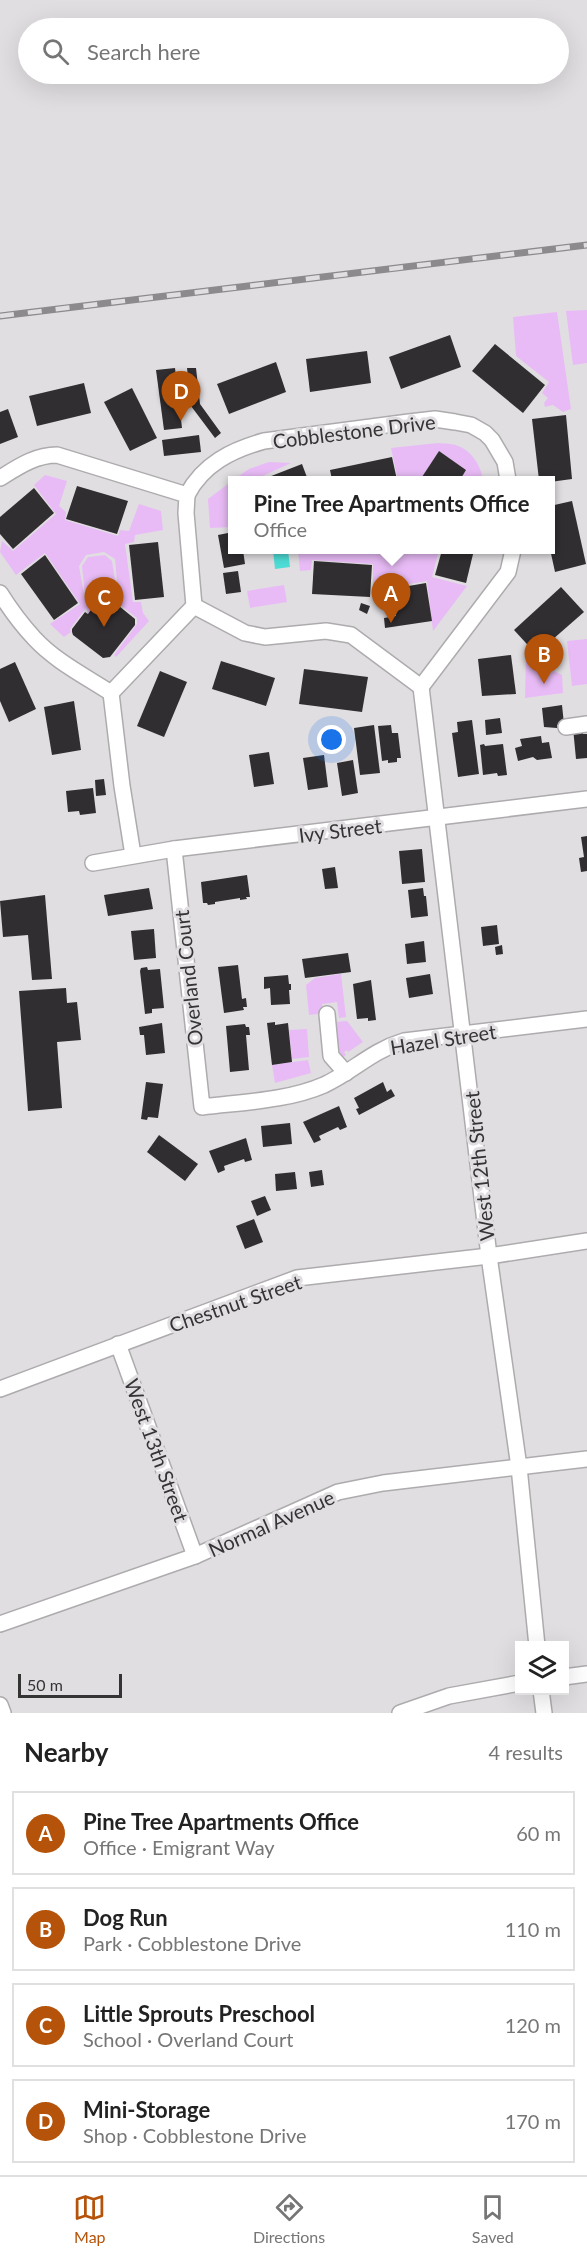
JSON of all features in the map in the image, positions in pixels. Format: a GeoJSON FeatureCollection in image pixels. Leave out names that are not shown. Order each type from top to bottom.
{"type":"FeatureCollection","features":[{"type":"Feature","properties":{"kind":"street","name":"Cobblestone Drive"},"geometry":{"type":"LineString","coordinates":[[187,495],[193,483],[210,466],[243,447],[264,441],[435,419],[471,425],[485,433],[496,445],[505,462],[507,476]]}},
{"type":"Feature","properties":{"kind":"street"},"geometry":{"type":"LineString","coordinates":[[0,478],[32,459],[57,455],[187,495],[186,513],[194,606],[111,693]]}},
{"type":"Feature","properties":{"kind":"street"},"geometry":{"type":"LineString","coordinates":[[194,606],[245,633],[265,637],[326,631],[351,635],[421,687],[508,572],[512,554]]}},
{"type":"Feature","properties":{"kind":"street"},"geometry":{"type":"LineString","coordinates":[[0,593],[35,639],[59,659],[111,693]]}},
{"type":"Feature","properties":{"kind":"street","name":"West 12th Street"},"geometry":{"type":"LineString","coordinates":[[421,687],[489,1256],[519,1467],[536,1641]]}},
{"type":"Feature","properties":{"kind":"street"},"geometry":{"type":"LineString","coordinates":[[111,693],[133,855]]}},
{"type":"Feature","properties":{"kind":"street"},"geometry":{"type":"LineString","coordinates":[[566,727],[587,724]]}},
{"type":"Feature","properties":{"kind":"street","name":"Ivy Street"},"geometry":{"type":"LineString","coordinates":[[93,863],[174,849],[587,799]]}},
{"type":"Feature","properties":{"kind":"street","name":"Overland Court"},"geometry":{"type":"LineString","coordinates":[[174,849],[202,1107]]}},
{"type":"Feature","properties":{"kind":"street"},"geometry":{"type":"LineString","coordinates":[[327,1014],[331,1056],[346,1072]]}},
{"type":"Feature","properties":{"kind":"street","name":"Hazel Street"},"geometry":{"type":"LineString","coordinates":[[202,1107],[293,1094],[322,1085],[386,1046],[404,1041],[587,1019]]}},
{"type":"Feature","properties":{"kind":"street","name":"Chestnut Street"},"geometry":{"type":"LineString","coordinates":[[0,1389],[297,1278],[489,1256],[587,1241]]}},
{"type":"Feature","properties":{"kind":"street","name":"West 13th Street"},"geometry":{"type":"LineString","coordinates":[[118,1344],[195,1556]]}},
{"type":"Feature","properties":{"kind":"street","name":"Normal Avenue"},"geometry":{"type":"LineString","coordinates":[[0,1624],[195,1556],[338,1492],[383,1483],[587,1459]]}},
{"type":"Feature","properties":{"kind":"street"},"geometry":{"type":"LineString","coordinates":[[569,1676],[587,1674]]}},
{"type":"Feature","properties":{"kind":"street"},"geometry":{"type":"LineString","coordinates":[[400,1713],[449,1696],[515,1684]]}},
{"type":"Feature","properties":{"kind":"street"},"geometry":{"type":"LineString","coordinates":[[542,1695],[544,1713]]}},
{"type":"Feature","properties":{"kind":"street"},"geometry":{"type":"LineString","coordinates":[[0,1705],[3,1713]]}},
{"type":"Feature","properties":{"kind":"shaded area"},"geometry":{"type":"Polygon","coordinates":[[[587,310],[587,363],[573,365],[566,311],[587,310]]]}},
{"type":"Feature","properties":{"kind":"shaded area"},"geometry":{"type":"Polygon","coordinates":[[[557,312],[571,409],[563,412],[553,405],[545,407],[544,403],[548,398],[542,393],[549,382],[516,356],[513,317],[557,312]]]}},
{"type":"Feature","properties":{"kind":"shaded area"},"geometry":{"type":"Polygon","coordinates":[[[438,443],[456,445],[472,455],[482,476],[462,476],[466,470],[439,451],[423,476],[397,476],[391,448],[438,443]]]}},
{"type":"Feature","properties":{"kind":"shaded area"},"geometry":{"type":"Polygon","coordinates":[[[269,462],[291,463],[263,476],[239,476],[249,469],[269,462]]]}},
{"type":"Feature","properties":{"kind":"shaded area"},"geometry":{"type":"Polygon","coordinates":[[[45,475],[67,481],[59,506],[66,512],[65,520],[118,536],[120,530],[129,531],[139,504],[161,511],[163,530],[135,535],[134,542],[125,544],[133,602],[141,602],[143,613],[149,621],[116,657],[114,655],[137,624],[137,618],[119,604],[115,559],[104,552],[86,555],[79,566],[86,605],[82,566],[88,557],[105,555],[112,561],[119,606],[116,610],[99,598],[88,614],[86,608],[70,629],[71,632],[64,637],[50,624],[80,604],[45,553],[16,575],[0,552],[2,541],[13,551],[56,514],[34,485],[45,475]]]}},
{"type":"Feature","properties":{"kind":"shaded area"},"geometry":{"type":"Polygon","coordinates":[[[228,484],[228,527],[210,528],[208,499],[228,484]]]}},
{"type":"Feature","properties":{"kind":"shaded area"},"geometry":{"type":"Polygon","coordinates":[[[298,554],[438,554],[432,577],[467,586],[433,631],[427,581],[373,590],[373,564],[312,560],[311,570],[300,571],[298,554]]]}},
{"type":"Feature","properties":{"kind":"shaded area"},"geometry":{"type":"Polygon","coordinates":[[[284,585],[287,602],[250,608],[247,591],[284,585]]]}},
{"type":"Feature","properties":{"kind":"shaded area"},"geometry":{"type":"Polygon","coordinates":[[[587,639],[587,684],[572,686],[567,641],[587,639]]]}},
{"type":"Feature","properties":{"kind":"shaded area"},"geometry":{"type":"Polygon","coordinates":[[[526,657],[562,675],[563,693],[525,698],[526,657]]]}},
{"type":"Feature","properties":{"kind":"shaded area"},"geometry":{"type":"Polygon","coordinates":[[[341,974],[346,1017],[339,1018],[337,1002],[322,1004],[318,1014],[309,1015],[306,985],[315,978],[341,974]]]}},
{"type":"Feature","properties":{"kind":"shaded area"},"geometry":{"type":"Polygon","coordinates":[[[347,1021],[363,1042],[348,1052],[347,1050],[344,1052],[346,1055],[343,1057],[337,1048],[335,1022],[347,1021]]]}},
{"type":"Feature","properties":{"kind":"shaded area"},"geometry":{"type":"Polygon","coordinates":[[[307,1029],[309,1057],[292,1059],[289,1030],[307,1029]]]}},
{"type":"Feature","properties":{"kind":"shaded area"},"geometry":{"type":"Polygon","coordinates":[[[308,1060],[311,1073],[275,1083],[272,1065],[308,1060]]]}},
{"type":"Feature","properties":{"kind":"water"},"geometry":{"type":"Polygon","coordinates":[[[273,554],[288,554],[290,567],[275,569],[273,554]]]}},
{"type":"Feature","properties":{"kind":"building"},"geometry":{"type":"Polygon","coordinates":[[[450,335],[461,367],[401,389],[389,357],[450,335]]]}},
{"type":"Feature","properties":{"kind":"building"},"geometry":{"type":"Polygon","coordinates":[[[495,344],[545,385],[523,413],[472,371],[495,344]]]}},
{"type":"Feature","properties":{"kind":"building"},"geometry":{"type":"Polygon","coordinates":[[[367,351],[371,383],[310,392],[306,359],[367,351]]]}},
{"type":"Feature","properties":{"kind":"building"},"geometry":{"type":"Polygon","coordinates":[[[276,362],[286,392],[229,414],[217,384],[276,362]]]}},
{"type":"Feature","properties":{"kind":"building"},"geometry":{"type":"Polygon","coordinates":[[[175,368],[182,428],[164,430],[156,370],[175,368]]]}},
{"type":"Feature","properties":{"kind":"building"},"geometry":{"type":"Polygon","coordinates":[[[187,368],[196,368],[200,404],[221,433],[215,438],[191,406],[187,368]]]}},
{"type":"Feature","properties":{"kind":"building"},"geometry":{"type":"Polygon","coordinates":[[[84,383],[91,413],[37,426],[29,396],[84,383]]]}},
{"type":"Feature","properties":{"kind":"building"},"geometry":{"type":"Polygon","coordinates":[[[132,388],[157,438],[130,451],[104,402],[132,388]]]}},
{"type":"Feature","properties":{"kind":"building"},"geometry":{"type":"Polygon","coordinates":[[[8,409],[18,437],[0,444],[0,412],[8,409]]]}},
{"type":"Feature","properties":{"kind":"building"},"geometry":{"type":"Polygon","coordinates":[[[566,415],[572,479],[555,481],[555,476],[539,476],[532,419],[566,415]]]}},
{"type":"Feature","properties":{"kind":"building"},"geometry":{"type":"Polygon","coordinates":[[[199,435],[201,452],[164,456],[162,440],[199,435]]]}},
{"type":"Feature","properties":{"kind":"building"},"geometry":{"type":"Polygon","coordinates":[[[439,451],[466,470],[462,476],[423,476],[439,451]]]}},
{"type":"Feature","properties":{"kind":"building"},"geometry":{"type":"Polygon","coordinates":[[[392,457],[396,476],[331,476],[330,470],[392,457]]]}},
{"type":"Feature","properties":{"kind":"building"},"geometry":{"type":"Polygon","coordinates":[[[302,464],[306,476],[271,476],[302,464]]]}},
{"type":"Feature","properties":{"kind":"building"},"geometry":{"type":"Polygon","coordinates":[[[77,486],[128,501],[117,534],[66,519],[77,486]]]}},
{"type":"Feature","properties":{"kind":"building"},"geometry":{"type":"Polygon","coordinates":[[[34,488],[54,513],[13,549],[0,534],[0,517],[34,488]]]}},
{"type":"Feature","properties":{"kind":"building"},"geometry":{"type":"Polygon","coordinates":[[[572,501],[586,564],[555,572],[551,554],[555,554],[555,505],[572,501]]]}},
{"type":"Feature","properties":{"kind":"building"},"geometry":{"type":"Polygon","coordinates":[[[228,533],[228,554],[244,554],[245,564],[224,568],[218,535],[228,533]]]}},
{"type":"Feature","properties":{"kind":"building"},"geometry":{"type":"Polygon","coordinates":[[[158,542],[164,597],[135,600],[129,545],[158,542]]]}},
{"type":"Feature","properties":{"kind":"building"},"geometry":{"type":"Polygon","coordinates":[[[441,554],[473,554],[466,583],[435,575],[441,554]]]}},
{"type":"Feature","properties":{"kind":"building"},"geometry":{"type":"Polygon","coordinates":[[[45,555],[78,603],[54,620],[21,574],[45,555]]]}},
{"type":"Feature","properties":{"kind":"building"},"geometry":{"type":"Polygon","coordinates":[[[314,561],[372,565],[370,597],[312,594],[314,561]]]}},
{"type":"Feature","properties":{"kind":"building"},"geometry":{"type":"Polygon","coordinates":[[[238,571],[241,592],[226,594],[223,573],[238,571]]]}},
{"type":"Feature","properties":{"kind":"building"},"geometry":{"type":"Polygon","coordinates":[[[426,583],[432,621],[385,628],[384,618],[396,616],[391,589],[426,583]]]}},
{"type":"Feature","properties":{"kind":"building"},"geometry":{"type":"Polygon","coordinates":[[[561,587],[584,612],[536,654],[514,630],[561,587]]]}},
{"type":"Feature","properties":{"kind":"building"},"geometry":{"type":"Polygon","coordinates":[[[99,598],[116,610],[119,606],[135,619],[135,625],[110,657],[103,658],[72,632],[85,612],[88,614],[99,598]]]}},
{"type":"Feature","properties":{"kind":"building"},"geometry":{"type":"Polygon","coordinates":[[[361,603],[370,606],[367,614],[359,610],[361,603]]]}},
{"type":"Feature","properties":{"kind":"building"},"geometry":{"type":"Polygon","coordinates":[[[511,655],[516,694],[482,696],[478,659],[511,655]]]}},
{"type":"Feature","properties":{"kind":"building"},"geometry":{"type":"Polygon","coordinates":[[[221,661],[275,678],[266,706],[212,689],[221,661]]]}},
{"type":"Feature","properties":{"kind":"building"},"geometry":{"type":"Polygon","coordinates":[[[15,662],[36,709],[9,722],[0,701],[0,669],[15,662]]]}},
{"type":"Feature","properties":{"kind":"building"},"geometry":{"type":"Polygon","coordinates":[[[304,669],[368,677],[362,712],[299,704],[304,669]]]}},
{"type":"Feature","properties":{"kind":"building"},"geometry":{"type":"Polygon","coordinates":[[[160,671],[187,682],[164,737],[137,726],[160,671]]]}},
{"type":"Feature","properties":{"kind":"building"},"geometry":{"type":"Polygon","coordinates":[[[74,701],[81,750],[52,755],[44,707],[74,701]]]}},
{"type":"Feature","properties":{"kind":"building"},"geometry":{"type":"Polygon","coordinates":[[[562,705],[564,724],[557,725],[557,728],[544,727],[542,708],[562,705]]]}},
{"type":"Feature","properties":{"kind":"building"},"geometry":{"type":"Polygon","coordinates":[[[500,718],[502,733],[486,735],[485,720],[500,718]]]}},
{"type":"Feature","properties":{"kind":"building"},"geometry":{"type":"Polygon","coordinates":[[[472,720],[479,774],[458,777],[452,733],[458,732],[457,722],[472,720]]]}},
{"type":"Feature","properties":{"kind":"building"},"geometry":{"type":"Polygon","coordinates":[[[374,725],[380,773],[360,775],[354,728],[374,725]]]}},
{"type":"Feature","properties":{"kind":"building"},"geometry":{"type":"Polygon","coordinates":[[[391,725],[392,733],[398,733],[401,758],[397,758],[397,762],[388,763],[388,760],[382,761],[378,726],[391,725]]]}},
{"type":"Feature","properties":{"kind":"building"},"geometry":{"type":"Polygon","coordinates":[[[582,727],[583,734],[587,734],[587,758],[576,759],[573,728],[582,727]]]}},
{"type":"Feature","properties":{"kind":"building"},"geometry":{"type":"Polygon","coordinates":[[[541,736],[542,743],[549,742],[552,758],[537,760],[533,757],[518,761],[515,748],[522,746],[520,739],[541,736]]]}},
{"type":"Feature","properties":{"kind":"building"},"geometry":{"type":"Polygon","coordinates":[[[503,744],[507,775],[498,776],[497,773],[483,775],[480,745],[485,746],[503,744]]]}},
{"type":"Feature","properties":{"kind":"building"},"geometry":{"type":"Polygon","coordinates":[[[269,752],[274,784],[254,787],[249,755],[269,752]]]}},
{"type":"Feature","properties":{"kind":"building"},"geometry":{"type":"Polygon","coordinates":[[[324,755],[328,787],[308,790],[303,758],[324,755]]]}},
{"type":"Feature","properties":{"kind":"building"},"geometry":{"type":"Polygon","coordinates":[[[353,760],[358,793],[342,796],[337,763],[353,760]]]}},
{"type":"Feature","properties":{"kind":"building"},"geometry":{"type":"Polygon","coordinates":[[[104,779],[106,795],[96,796],[95,780],[104,779]]]}},
{"type":"Feature","properties":{"kind":"building"},"geometry":{"type":"Polygon","coordinates":[[[93,788],[96,813],[80,815],[79,811],[68,812],[66,791],[93,788]]]}},
{"type":"Feature","properties":{"kind":"building"},"geometry":{"type":"Polygon","coordinates":[[[587,836],[587,871],[581,872],[579,858],[584,857],[581,837],[587,836]]]}},
{"type":"Feature","properties":{"kind":"building"},"geometry":{"type":"Polygon","coordinates":[[[422,849],[425,882],[402,884],[399,851],[422,849]]]}},
{"type":"Feature","properties":{"kind":"building"},"geometry":{"type":"Polygon","coordinates":[[[335,867],[338,888],[325,889],[322,869],[335,867]]]}},
{"type":"Feature","properties":{"kind":"building"},"geometry":{"type":"Polygon","coordinates":[[[247,875],[250,897],[246,897],[247,899],[240,900],[240,898],[208,905],[203,903],[201,882],[247,875]]]}},
{"type":"Feature","properties":{"kind":"building"},"geometry":{"type":"Polygon","coordinates":[[[149,888],[153,909],[108,916],[104,895],[149,888]]]}},
{"type":"Feature","properties":{"kind":"building"},"geometry":{"type":"Polygon","coordinates":[[[423,888],[428,916],[411,918],[408,890],[423,888]]]}},
{"type":"Feature","properties":{"kind":"building"},"geometry":{"type":"Polygon","coordinates":[[[45,895],[52,979],[32,980],[28,935],[3,937],[0,901],[45,895]]]}},
{"type":"Feature","properties":{"kind":"building"},"geometry":{"type":"Polygon","coordinates":[[[497,925],[499,944],[483,946],[481,927],[497,925]]]}},
{"type":"Feature","properties":{"kind":"building"},"geometry":{"type":"Polygon","coordinates":[[[154,929],[156,958],[134,960],[131,931],[154,929]]]}},
{"type":"Feature","properties":{"kind":"building"},"geometry":{"type":"Polygon","coordinates":[[[424,941],[426,962],[407,964],[405,944],[424,941]]]}},
{"type":"Feature","properties":{"kind":"building"},"geometry":{"type":"Polygon","coordinates":[[[502,945],[503,954],[496,955],[495,947],[502,945]]]}},
{"type":"Feature","properties":{"kind":"building"},"geometry":{"type":"Polygon","coordinates":[[[348,953],[351,972],[305,978],[302,959],[348,953]]]}},
{"type":"Feature","properties":{"kind":"building"},"geometry":{"type":"Polygon","coordinates":[[[238,965],[242,999],[246,998],[247,1007],[243,1007],[244,1010],[224,1013],[218,967],[238,965]]]}},
{"type":"Feature","properties":{"kind":"building"},"geometry":{"type":"Polygon","coordinates":[[[147,967],[148,970],[160,969],[164,1008],[152,1009],[152,1013],[145,1014],[140,971],[141,968],[147,967]]]}},
{"type":"Feature","properties":{"kind":"building"},"geometry":{"type":"Polygon","coordinates":[[[430,974],[433,994],[409,998],[406,978],[430,974]]]}},
{"type":"Feature","properties":{"kind":"building"},"geometry":{"type":"Polygon","coordinates":[[[288,975],[289,984],[291,984],[290,1004],[271,1005],[270,988],[264,989],[264,977],[288,975]]]}},
{"type":"Feature","properties":{"kind":"building"},"geometry":{"type":"Polygon","coordinates":[[[371,980],[376,1020],[357,1019],[353,984],[371,980]]]}},
{"type":"Feature","properties":{"kind":"building"},"geometry":{"type":"Polygon","coordinates":[[[66,988],[67,1003],[77,1002],[81,1040],[57,1042],[62,1108],[28,1111],[19,991],[66,988]]]}},
{"type":"Feature","properties":{"kind":"building"},"geometry":{"type":"Polygon","coordinates":[[[275,1022],[275,1025],[288,1023],[292,1062],[272,1065],[267,1023],[275,1022]]]}},
{"type":"Feature","properties":{"kind":"building"},"geometry":{"type":"Polygon","coordinates":[[[162,1023],[165,1053],[146,1055],[144,1035],[140,1035],[139,1027],[162,1023]]]}},
{"type":"Feature","properties":{"kind":"building"},"geometry":{"type":"Polygon","coordinates":[[[245,1024],[249,1027],[250,1035],[246,1035],[249,1070],[230,1072],[226,1026],[245,1024]]]}},
{"type":"Feature","properties":{"kind":"building"},"geometry":{"type":"Polygon","coordinates":[[[146,1082],[163,1084],[158,1118],[148,1117],[147,1120],[141,1119],[146,1082]]]}},
{"type":"Feature","properties":{"kind":"building"},"geometry":{"type":"Polygon","coordinates":[[[383,1082],[387,1092],[391,1089],[395,1096],[359,1115],[356,1109],[359,1108],[354,1098],[383,1082]]]}},
{"type":"Feature","properties":{"kind":"building"},"geometry":{"type":"Polygon","coordinates":[[[339,1106],[347,1127],[340,1130],[338,1127],[319,1136],[321,1140],[314,1143],[303,1122],[339,1106]]]}},
{"type":"Feature","properties":{"kind":"building"},"geometry":{"type":"Polygon","coordinates":[[[290,1123],[292,1144],[263,1147],[261,1126],[290,1123]]]}},
{"type":"Feature","properties":{"kind":"building"},"geometry":{"type":"Polygon","coordinates":[[[159,1135],[198,1164],[185,1181],[147,1152],[159,1135]]]}},
{"type":"Feature","properties":{"kind":"building"},"geometry":{"type":"Polygon","coordinates":[[[246,1138],[252,1160],[245,1162],[244,1159],[224,1166],[225,1170],[218,1173],[209,1151],[246,1138]]]}},
{"type":"Feature","properties":{"kind":"building"},"geometry":{"type":"Polygon","coordinates":[[[322,1170],[324,1185],[311,1187],[309,1172],[322,1170]]]}},
{"type":"Feature","properties":{"kind":"building"},"geometry":{"type":"Polygon","coordinates":[[[295,1172],[297,1189],[276,1191],[275,1174],[295,1172]]]}},
{"type":"Feature","properties":{"kind":"building"},"geometry":{"type":"Polygon","coordinates":[[[265,1196],[271,1210],[257,1216],[251,1201],[265,1196]]]}},
{"type":"Feature","properties":{"kind":"building"},"geometry":{"type":"Polygon","coordinates":[[[254,1219],[263,1242],[245,1249],[236,1226],[254,1219]]]}},
{"type":"Feature","properties":{"kind":"railway"},"geometry":{"type":"LineString","coordinates":[[0,316],[587,245]]}},
{"type":"Feature","properties":{"kind":"place","name":"Mini-Storage"},"geometry":{"type":"Point","coordinates":[181,421]}},
{"type":"Feature","properties":{"kind":"place","name":"Pine Tree Apartments Office"},"geometry":{"type":"Point","coordinates":[391,623]}},
{"type":"Feature","properties":{"kind":"place","name":"Little Sprouts Preschool"},"geometry":{"type":"Point","coordinates":[104,627]}},
{"type":"Feature","properties":{"kind":"place","name":"Dog Run"},"geometry":{"type":"Point","coordinates":[544,684]}}]}
